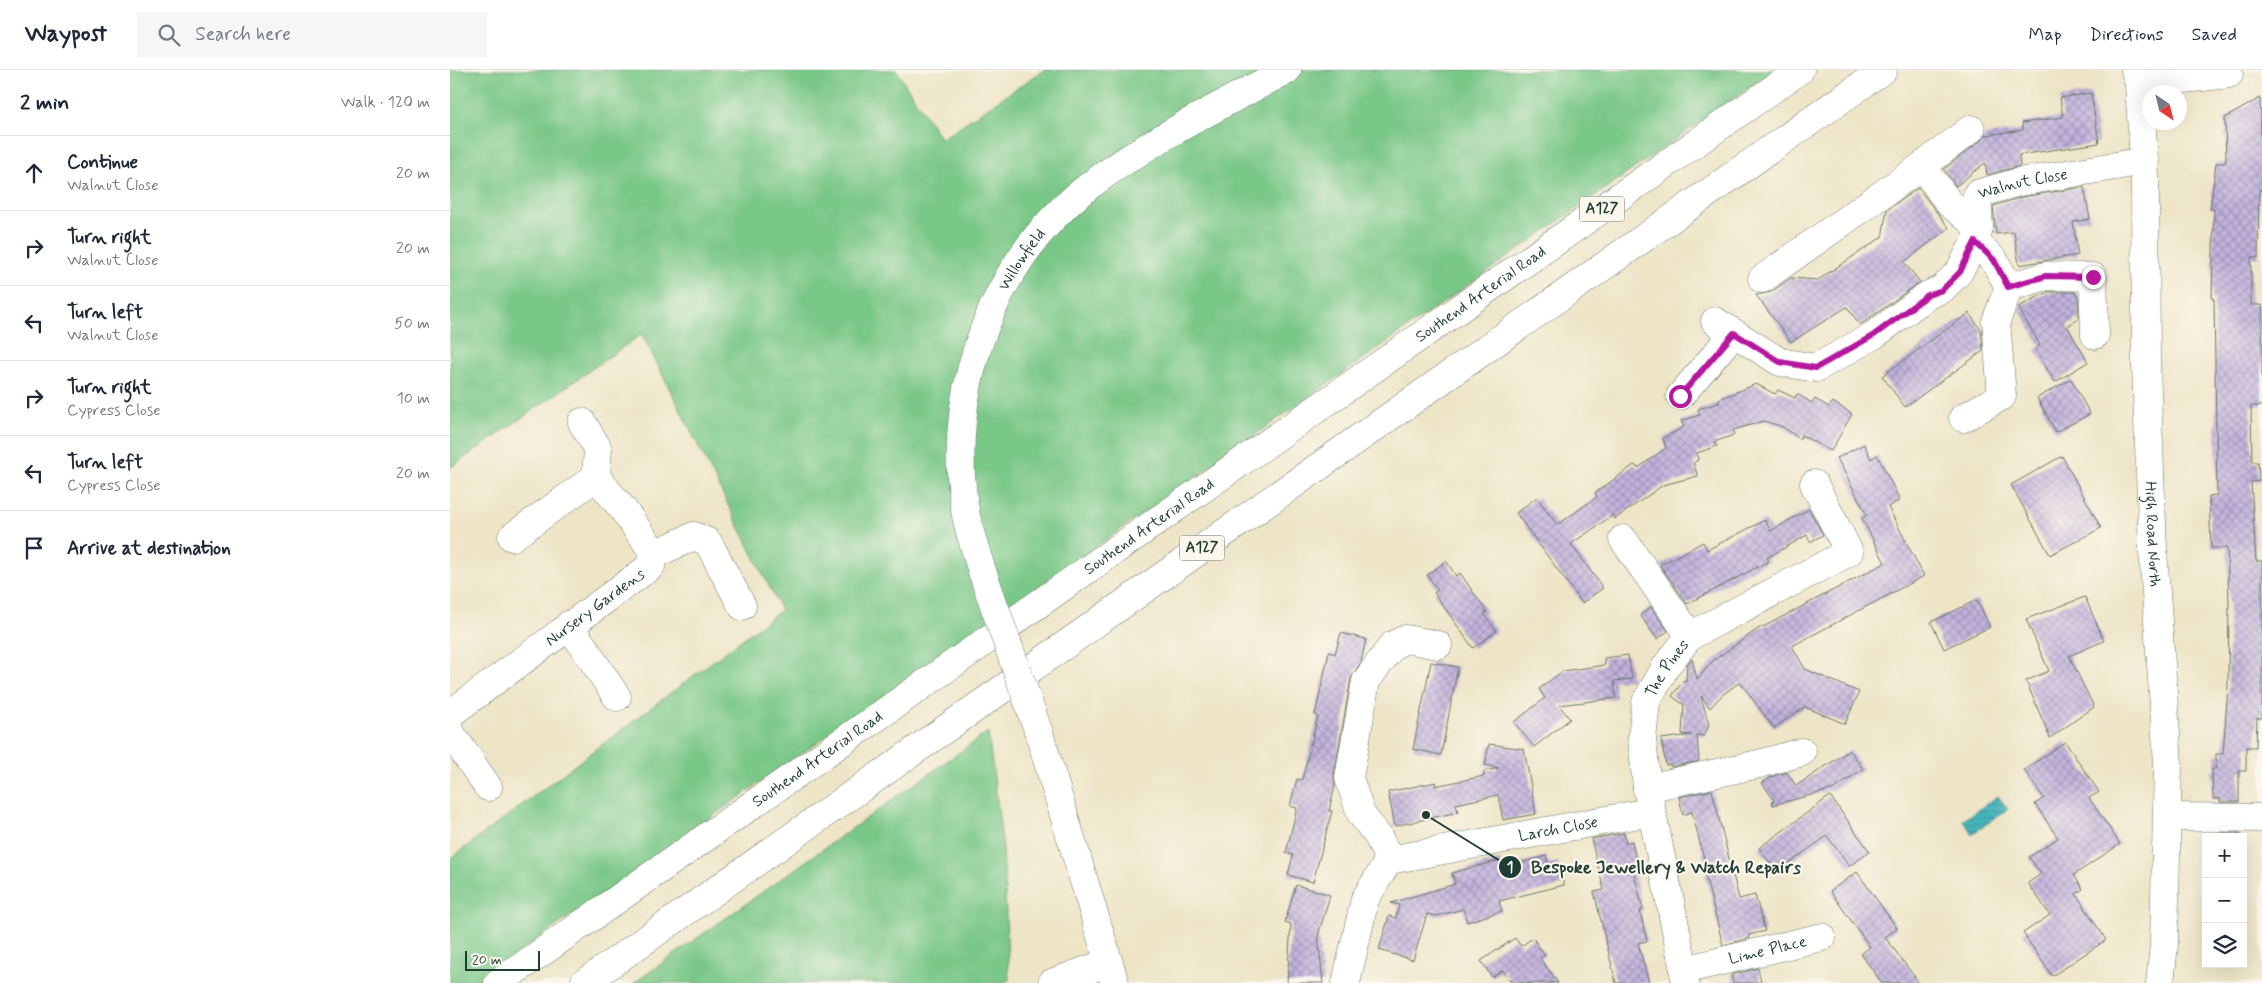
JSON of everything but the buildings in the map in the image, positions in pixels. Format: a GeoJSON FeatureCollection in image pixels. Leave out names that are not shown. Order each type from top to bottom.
{"type":"FeatureCollection","features":[{"type":"Feature","properties":{"kind":"main road","name":"Willowfield"},"geometry":{"type":"LineString","coordinates":[[1111,973],[1039,733],[970,534],[963,497],[962,423],[974,357],[986,322],[1022,256],[1042,231],[1067,206],[1104,175],[1197,118],[1288,70]]}},
{"type":"Feature","properties":{"kind":"main road","name":"Southend Arterial Road"},"geometry":{"type":"LineString","coordinates":[[498,983],[1800,70]]}},
{"type":"Feature","properties":{"kind":"main road","name":"A127"},"geometry":{"type":"LineString","coordinates":[[584,983],[1883,70]]}},
{"type":"Feature","properties":{"kind":"main road"},"geometry":{"type":"LineString","coordinates":[[2133,75],[2228,72]]}},
{"type":"Feature","properties":{"kind":"main road","name":"High Road North"},"geometry":{"type":"LineString","coordinates":[[2133,75],[2145,161],[2146,366],[2153,550],[2168,763],[2168,816],[2160,983]]}},
{"type":"Feature","properties":{"kind":"main road"},"geometry":{"type":"LineString","coordinates":[[1762,280],[1971,130]]}},
{"type":"Feature","properties":{"kind":"main road","name":"Walnut Close"},"geometry":{"type":"LineString","coordinates":[[1977,234],[1977,194],[2019,182],[2145,161]]}},
{"type":"Feature","properties":{"kind":"main road"},"geometry":{"type":"LineString","coordinates":[[1922,166],[1949,203],[1977,234],[1994,260],[2008,287],[1996,321],[2002,396],[1963,418]]}},
{"type":"Feature","properties":{"kind":"main road"},"geometry":{"type":"LineString","coordinates":[[1680,396],[1724,327],[1780,362],[1816,368],[1874,335],[1928,295],[1942,290],[1960,272],[1977,234]]}},
{"type":"Feature","properties":{"kind":"main road"},"geometry":{"type":"LineString","coordinates":[[2008,287],[2046,276],[2093,277],[2095,335]]}},
{"type":"Feature","properties":{"kind":"main road"},"geometry":{"type":"LineString","coordinates":[[512,537],[596,477],[598,449],[582,422]]}},
{"type":"Feature","properties":{"kind":"main road","name":"Nursery Gardens"},"geometry":{"type":"LineString","coordinates":[[450,714],[568,625],[651,566],[655,554],[622,508],[596,477]]}},
{"type":"Feature","properties":{"kind":"main road","name":"The Pines"},"geometry":{"type":"LineString","coordinates":[[1685,977],[1649,800],[1642,739],[1646,702],[1666,666],[1690,636],[1849,552],[1814,484]]}},
{"type":"Feature","properties":{"kind":"main road"},"geometry":{"type":"LineString","coordinates":[[655,554],[694,536],[708,542],[742,606]]}},
{"type":"Feature","properties":{"kind":"main road"},"geometry":{"type":"LineString","coordinates":[[1623,538],[1690,636]]}},
{"type":"Feature","properties":{"kind":"main road"},"geometry":{"type":"LineString","coordinates":[[568,625],[617,697]]}},
{"type":"Feature","properties":{"kind":"main road"},"geometry":{"type":"LineString","coordinates":[[1346,983],[1365,899],[1389,860],[1378,836],[1361,814],[1349,778],[1366,681],[1394,645],[1406,640],[1438,644]]}},
{"type":"Feature","properties":{"kind":"main road"},"geometry":{"type":"LineString","coordinates":[[450,732],[488,787]]}},
{"type":"Feature","properties":{"kind":"main road","name":"Larch Close"},"geometry":{"type":"LineString","coordinates":[[1389,860],[1649,800],[1802,752]]}},
{"type":"Feature","properties":{"kind":"main road"},"geometry":{"type":"LineString","coordinates":[[2168,816],[2262,818]]}},
{"type":"Feature","properties":{"kind":"main road","name":"Lime Place"},"geometry":{"type":"LineString","coordinates":[[1685,977],[1822,936]]}},
{"type":"Feature","properties":{"kind":"main road"},"geometry":{"type":"LineString","coordinates":[[1052,983],[1111,973]]}},
{"type":"Feature","properties":{"kind":"green space"},"geometry":{"type":"Polygon","coordinates":[[[450,70],[896,70],[941,139],[1044,70],[1774,70],[475,983],[450,983],[450,859],[781,610],[642,334],[450,468],[450,70]]]}},
{"type":"Feature","properties":{"kind":"green space"},"geometry":{"type":"Polygon","coordinates":[[[988,732],[1003,847],[1009,980],[1000,983],[634,983],[988,732]]]}},
{"type":"Feature","properties":{"kind":"water"},"geometry":{"type":"Polygon","coordinates":[[[1998,796],[2008,809],[1972,834],[1963,820],[1998,796]]]}},
{"type":"Feature","properties":{"kind":"place","name":"Bespoke Jewellery & Watch Repairs"},"geometry":{"type":"Point","coordinates":[1426,815]}},
{"type":"Feature","properties":{"kind":"route"},"geometry":{"type":"LineString","coordinates":[[1680,396],[1734,333],[1780,362],[1816,368],[1874,335],[1928,295],[1942,290],[1960,272],[1975,242],[1994,260],[2008,287],[2046,276],[2093,277]]}}]}
